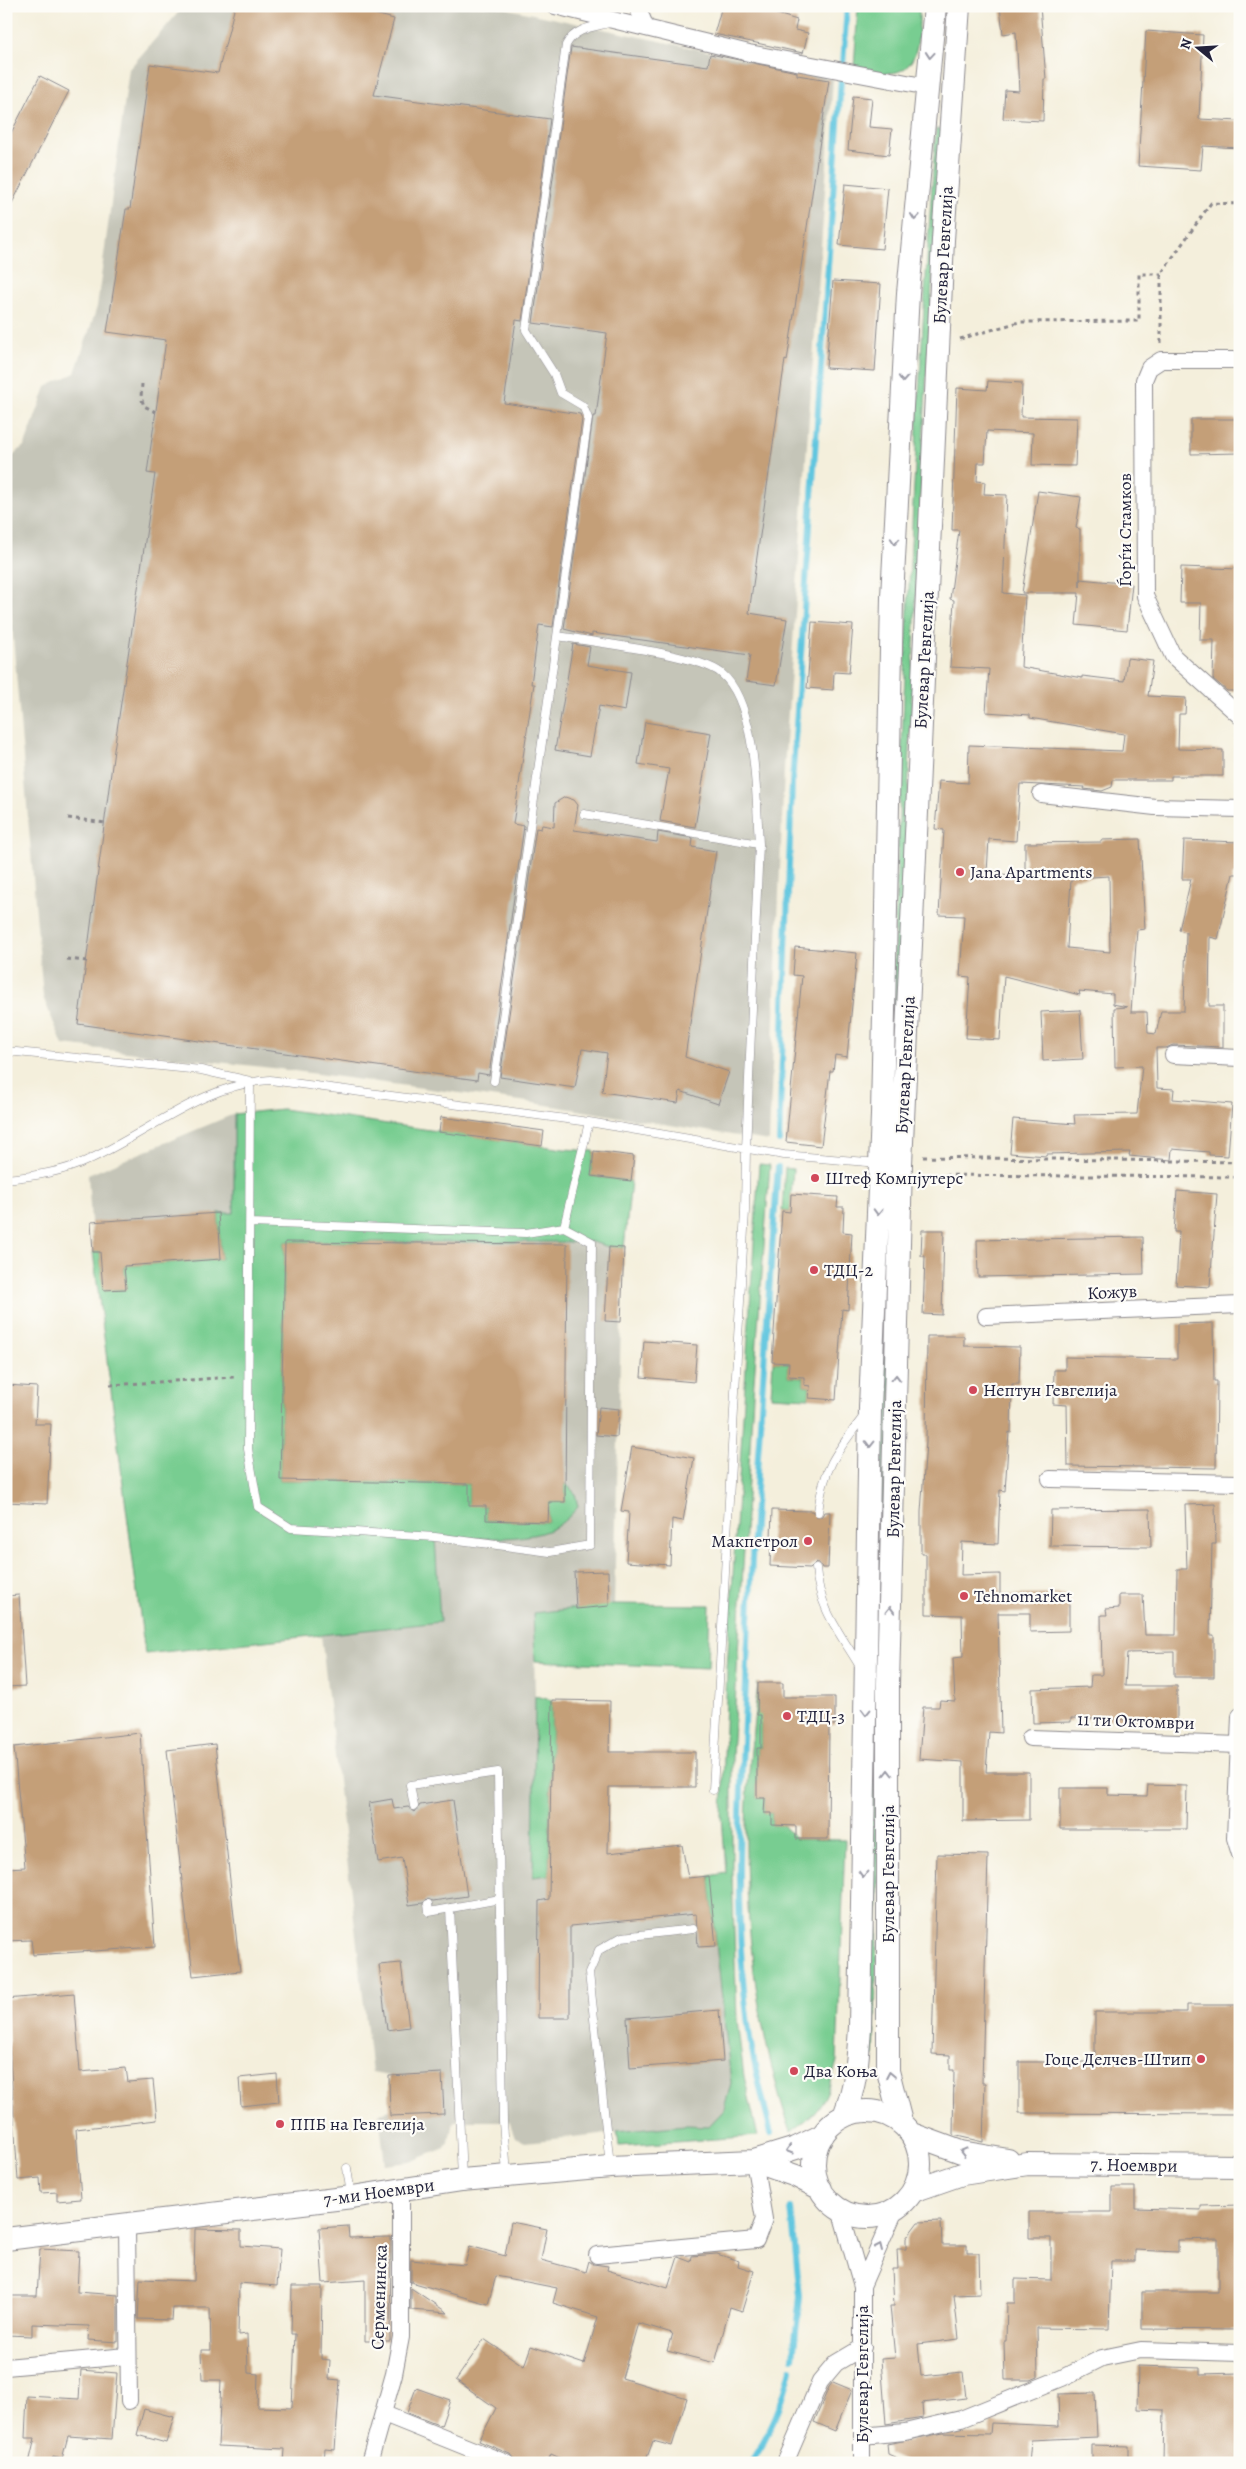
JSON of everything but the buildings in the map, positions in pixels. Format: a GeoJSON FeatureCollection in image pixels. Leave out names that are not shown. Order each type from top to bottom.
{"type":"FeatureCollection","features":[{"type":"Feature","properties":{"kind":"main road","name":"Булевар Гевгелија"},"geometry":{"type":"LineString","coordinates":[[906,2128],[888,2070],[888,1684],[894,1164],[892,597],[908,293],[935,6]]}},
{"type":"Feature","properties":{"kind":"main road","name":"Булевар Гевгелија"},"geometry":{"type":"LineString","coordinates":[[844,2116],[854,2090],[858,2054],[870,1408],[894,1164],[943,240],[959,6]]}},
{"type":"Feature","properties":{"kind":"main road"},"geometry":{"type":"LineString","coordinates":[[858,2111],[873,2111],[888,2115],[906,2128],[918,2148],[920,2162],[918,2177],[913,2191],[896,2208],[883,2214],[868,2217],[853,2215],[840,2209],[829,2200],[821,2189],[816,2176],[814,2162],[817,2148],[823,2135],[832,2124],[844,2116],[858,2111]]}},
{"type":"Feature","properties":{"kind":"main road","name":"7. Ноември"},"geometry":{"type":"LineString","coordinates":[[906,2128],[961,2152],[1028,2164]]}},
{"type":"Feature","properties":{"kind":"main road"},"geometry":{"type":"LineString","coordinates":[[754,2161],[796,2148],[823,2135]]}},
{"type":"Feature","properties":{"kind":"main road"},"geometry":{"type":"LineString","coordinates":[[754,2161],[796,2176],[821,2189]]}},
{"type":"Feature","properties":{"kind":"main road","name":"7-ми Ноември"},"geometry":{"type":"LineString","coordinates":[[6,2239],[352,2198],[462,2180],[610,2167],[754,2161]]}},
{"type":"Feature","properties":{"kind":"main road","name":"7. Ноември"},"geometry":{"type":"LineString","coordinates":[[913,2191],[962,2174],[1028,2164],[1240,2166]]}},
{"type":"Feature","properties":{"kind":"street"},"geometry":{"type":"LineString","coordinates":[[554,6],[789,62],[928,87]]}},
{"type":"Feature","properties":{"kind":"street"},"geometry":{"type":"LineString","coordinates":[[637,6],[646,28]]}},
{"type":"Feature","properties":{"kind":"street"},"geometry":{"type":"LineString","coordinates":[[1155,364],[1240,360]]}},
{"type":"Feature","properties":{"kind":"street","name":"Ѓорѓи Стамков"},"geometry":{"type":"LineString","coordinates":[[1155,364],[1144,380],[1145,596],[1173,656],[1240,716]]}},
{"type":"Feature","properties":{"kind":"street"},"geometry":{"type":"LineString","coordinates":[[1041,794],[1155,807],[1240,808]]}},
{"type":"Feature","properties":{"kind":"street"},"geometry":{"type":"LineString","coordinates":[[1173,1055],[1240,1058]]}},
{"type":"Feature","properties":{"kind":"street","name":"Кожув"},"geometry":{"type":"LineString","coordinates":[[986,1316],[1240,1305]]}},
{"type":"Feature","properties":{"kind":"street"},"geometry":{"type":"LineString","coordinates":[[1050,1479],[1240,1483]]}},
{"type":"Feature","properties":{"kind":"street"},"geometry":{"type":"LineString","coordinates":[[1240,1716],[1235,1838],[1240,1854]]}},
{"type":"Feature","properties":{"kind":"street","name":"11 ти Октомври"},"geometry":{"type":"LineString","coordinates":[[1030,1738],[1239,1745]]}},
{"type":"Feature","properties":{"kind":"street"},"geometry":{"type":"LineString","coordinates":[[597,2255],[756,2240],[764,2218],[754,2161]]}},
{"type":"Feature","properties":{"kind":"street","name":"Серменинска"},"geometry":{"type":"LineString","coordinates":[[369,2463],[384,2414],[401,2337],[402,2189]]}},
{"type":"Feature","properties":{"kind":"street","name":"Булевар Гевгелија"},"geometry":{"type":"LineString","coordinates":[[862,2286],[896,2208]]}},
{"type":"Feature","properties":{"kind":"street","name":"Булевар Гевгелија"},"geometry":{"type":"LineString","coordinates":[[840,2209],[862,2286],[862,2463]]}},
{"type":"Feature","properties":{"kind":"street"},"geometry":{"type":"LineString","coordinates":[[127,2224],[129,2401]]}},
{"type":"Feature","properties":{"kind":"street"},"geometry":{"type":"LineString","coordinates":[[785,2463],[820,2382],[836,2363],[863,2347]]}},
{"type":"Feature","properties":{"kind":"street"},"geometry":{"type":"LineString","coordinates":[[862,2436],[905,2432],[961,2419],[1062,2378],[1102,2358],[1141,2350],[1240,2352]]}},
{"type":"Feature","properties":{"kind":"street"},"geometry":{"type":"LineString","coordinates":[[6,2367],[127,2356]]}},
{"type":"Feature","properties":{"kind":"street"},"geometry":{"type":"LineString","coordinates":[[384,2414],[506,2463]]}},
{"type":"Feature","properties":{"kind":"lane"},"geometry":{"type":"LineString","coordinates":[[494,1081],[588,418],[583,406],[562,393],[554,374],[526,330],[566,45],[570,36],[580,31],[617,21]]}},
{"type":"Feature","properties":{"kind":"lane"},"geometry":{"type":"LineString","coordinates":[[558,636],[661,654],[695,662],[721,673],[737,692],[750,730],[759,844],[746,1149],[746,1211],[713,1790]]}},
{"type":"Feature","properties":{"kind":"lane"},"geometry":{"type":"LineString","coordinates":[[584,814],[759,844]]}},
{"type":"Feature","properties":{"kind":"lane"},"geometry":{"type":"LineString","coordinates":[[6,1051],[201,1070],[250,1081],[293,1082],[588,1122],[746,1149],[894,1164]]}},
{"type":"Feature","properties":{"kind":"lane"},"geometry":{"type":"LineString","coordinates":[[6,1179],[59,1171],[86,1161],[199,1100],[250,1081]]}},
{"type":"Feature","properties":{"kind":"lane"},"geometry":{"type":"LineString","coordinates":[[250,1081],[248,1449],[258,1507],[291,1528],[435,1537],[550,1552],[590,1545],[592,1242],[564,1226],[526,1233],[250,1223]]}},
{"type":"Feature","properties":{"kind":"lane"},"geometry":{"type":"LineString","coordinates":[[564,1226],[588,1122]]}},
{"type":"Feature","properties":{"kind":"lane"},"geometry":{"type":"LineString","coordinates":[[818,1512],[826,1472],[836,1454],[870,1408]]}},
{"type":"Feature","properties":{"kind":"lane"},"geometry":{"type":"LineString","coordinates":[[816,1568],[818,1588],[824,1609],[866,1678]]}},
{"type":"Feature","properties":{"kind":"lane"},"geometry":{"type":"LineString","coordinates":[[414,1806],[410,1785],[498,1772],[503,2122],[507,2176]]}},
{"type":"Feature","properties":{"kind":"lane"},"geometry":{"type":"LineString","coordinates":[[428,1904],[429,1912],[500,1899]]}},
{"type":"Feature","properties":{"kind":"lane"},"geometry":{"type":"LineString","coordinates":[[450,1908],[462,2180]]}},
{"type":"Feature","properties":{"kind":"lane"},"geometry":{"type":"LineString","coordinates":[[610,2167],[589,1973],[599,1950],[622,1936],[692,1929]]}},
{"type":"Feature","properties":{"kind":"lane"},"geometry":{"type":"LineString","coordinates":[[347,2168],[352,2198]]}},
{"type":"Feature","properties":{"kind":"path"},"geometry":{"type":"LineString","coordinates":[[1155,364],[1162,274],[1211,203],[1240,204]]}},
{"type":"Feature","properties":{"kind":"path"},"geometry":{"type":"LineString","coordinates":[[938,345],[1019,322],[1139,321],[1139,274],[1162,274]]}},
{"type":"Feature","properties":{"kind":"path"},"geometry":{"type":"LineString","coordinates":[[142,384],[141,397],[144,406],[156,412]]}},
{"type":"Feature","properties":{"kind":"path"},"geometry":{"type":"LineString","coordinates":[[68,818],[106,823]]}},
{"type":"Feature","properties":{"kind":"path"},"geometry":{"type":"LineString","coordinates":[[67,958],[87,961]]}},
{"type":"Feature","properties":{"kind":"path"},"geometry":{"type":"LineString","coordinates":[[894,1164],[1240,1162]]}},
{"type":"Feature","properties":{"kind":"path"},"geometry":{"type":"LineString","coordinates":[[894,1164],[1240,1177]]}},
{"type":"Feature","properties":{"kind":"path"},"geometry":{"type":"LineString","coordinates":[[110,1385],[248,1376]]}},
{"type":"Feature","properties":{"kind":"shaded area"},"geometry":{"type":"Polygon","coordinates":[[[184,6],[495,6],[833,78],[784,769],[769,1141],[528,1102],[272,1068],[63,1045],[43,997],[6,553],[6,462],[25,445],[46,387],[75,373],[97,307],[129,69],[184,6]]]}},
{"type":"Feature","properties":{"kind":"shaded area"},"geometry":{"type":"Polygon","coordinates":[[[282,1109],[564,1149],[634,1156],[624,1248],[614,1604],[533,1613],[535,1696],[533,1877],[549,1875],[688,1878],[709,1876],[731,2083],[724,2110],[709,2126],[685,2125],[525,2142],[515,2137],[509,2121],[454,2121],[451,2136],[445,2148],[410,2162],[385,2165],[379,2113],[390,2110],[389,2076],[372,2073],[321,1635],[145,1654],[93,1252],[88,1175],[234,1114],[282,1109]]]}},
{"type":"Feature","properties":{"kind":"green space"},"geometry":{"type":"Polygon","coordinates":[[[858,6],[919,6],[918,38],[913,58],[908,66],[900,71],[889,73],[854,68],[858,6]]]}},
{"type":"Feature","properties":{"kind":"green space"},"geometry":{"type":"Polygon","coordinates":[[[936,129],[942,129],[927,374],[910,740],[898,1108],[888,1107],[897,862],[913,496],[936,129]]]}},
{"type":"Feature","properties":{"kind":"green space"},"geometry":{"type":"Polygon","coordinates":[[[282,1109],[564,1149],[594,1151],[591,1176],[631,1181],[624,1248],[609,1247],[592,1242],[285,1242],[280,1480],[469,1484],[469,1505],[486,1506],[486,1520],[548,1522],[549,1502],[565,1502],[565,1483],[575,1493],[578,1507],[556,1527],[522,1537],[435,1537],[440,1622],[145,1654],[93,1252],[100,1252],[104,1290],[126,1289],[124,1266],[221,1259],[218,1213],[234,1213],[234,1114],[282,1109]]]}},
{"type":"Feature","properties":{"kind":"green space"},"geometry":{"type":"Polygon","coordinates":[[[759,1164],[770,1165],[753,1395],[732,1757],[732,1873],[737,2020],[744,2076],[758,2136],[619,2146],[617,2132],[685,2125],[709,2126],[724,2110],[731,2083],[709,1876],[726,1873],[722,1816],[727,1669],[759,1164]]]}},
{"type":"Feature","properties":{"kind":"green space"},"geometry":{"type":"Polygon","coordinates":[[[785,1168],[793,1169],[790,1212],[782,1211],[785,1168]]]}},
{"type":"Feature","properties":{"kind":"green space"},"geometry":{"type":"Polygon","coordinates":[[[884,1230],[895,1230],[874,2056],[865,2057],[884,1230]]]}},
{"type":"Feature","properties":{"kind":"green space"},"geometry":{"type":"Polygon","coordinates":[[[773,1362],[789,1363],[788,1376],[804,1377],[804,1385],[810,1386],[809,1398],[771,1396],[773,1362]]]}},
{"type":"Feature","properties":{"kind":"green space"},"geometry":{"type":"Polygon","coordinates":[[[614,1604],[710,1605],[708,1668],[535,1661],[533,1613],[614,1604]]]}},
{"type":"Feature","properties":{"kind":"green space"},"geometry":{"type":"Polygon","coordinates":[[[758,1683],[758,1714],[787,1716],[761,1724],[761,1748],[757,1748],[757,1798],[765,1798],[764,1813],[772,1813],[772,1825],[783,1825],[796,1839],[845,1840],[837,2061],[830,2085],[822,2102],[810,2117],[791,2132],[769,2058],[755,1982],[748,1904],[746,1826],[750,1755],[758,1683]]]}},
{"type":"Feature","properties":{"kind":"green space"},"geometry":{"type":"Polygon","coordinates":[[[535,1696],[552,1700],[549,1875],[533,1877],[535,1696]]]}},
{"type":"Feature","properties":{"kind":"waterway"},"geometry":{"type":"LineString","coordinates":[[843,65],[847,6]]}},
{"type":"Feature","properties":{"kind":"waterway"},"geometry":{"type":"LineString","coordinates":[[779,1141],[792,783],[841,80]]}},
{"type":"Feature","properties":{"kind":"waterway"},"geometry":{"type":"LineString","coordinates":[[771,2133],[752,2050],[744,1991],[739,1898],[739,1850],[753,1539],[778,1167]]}},
{"type":"Feature","properties":{"kind":"waterway"},"geometry":{"type":"LineString","coordinates":[[791,2208],[800,2297],[793,2358]]}},
{"type":"Feature","properties":{"kind":"waterway"},"geometry":{"type":"LineString","coordinates":[[750,2463],[764,2441],[775,2418],[791,2369]]}},
{"type":"Feature","properties":{"kind":"place","name":"Jana Apartments"},"geometry":{"type":"Point","coordinates":[960,872]}},
{"type":"Feature","properties":{"kind":"place","name":"Штеф Компјутерс"},"geometry":{"type":"Point","coordinates":[815,1178]}},
{"type":"Feature","properties":{"kind":"place","name":"ТДЦ-2"},"geometry":{"type":"Point","coordinates":[814,1270]}},
{"type":"Feature","properties":{"kind":"place","name":"Нептун Гевгелија"},"geometry":{"type":"Point","coordinates":[973,1390]}},
{"type":"Feature","properties":{"kind":"place","name":"Макпетрол"},"geometry":{"type":"Point","coordinates":[808,1541]}},
{"type":"Feature","properties":{"kind":"place","name":"Tehnomarket"},"geometry":{"type":"Point","coordinates":[964,1596]}},
{"type":"Feature","properties":{"kind":"place","name":"ТДЦ-3"},"geometry":{"type":"Point","coordinates":[787,1716]}},
{"type":"Feature","properties":{"kind":"place","name":"Гоце Делчев-Штип"},"geometry":{"type":"Point","coordinates":[1201,2059]}},
{"type":"Feature","properties":{"kind":"place","name":"Два Коња"},"geometry":{"type":"Point","coordinates":[794,2071]}},
{"type":"Feature","properties":{"kind":"place","name":"ППБ на Гевгелија"},"geometry":{"type":"Point","coordinates":[280,2124]}}]}
